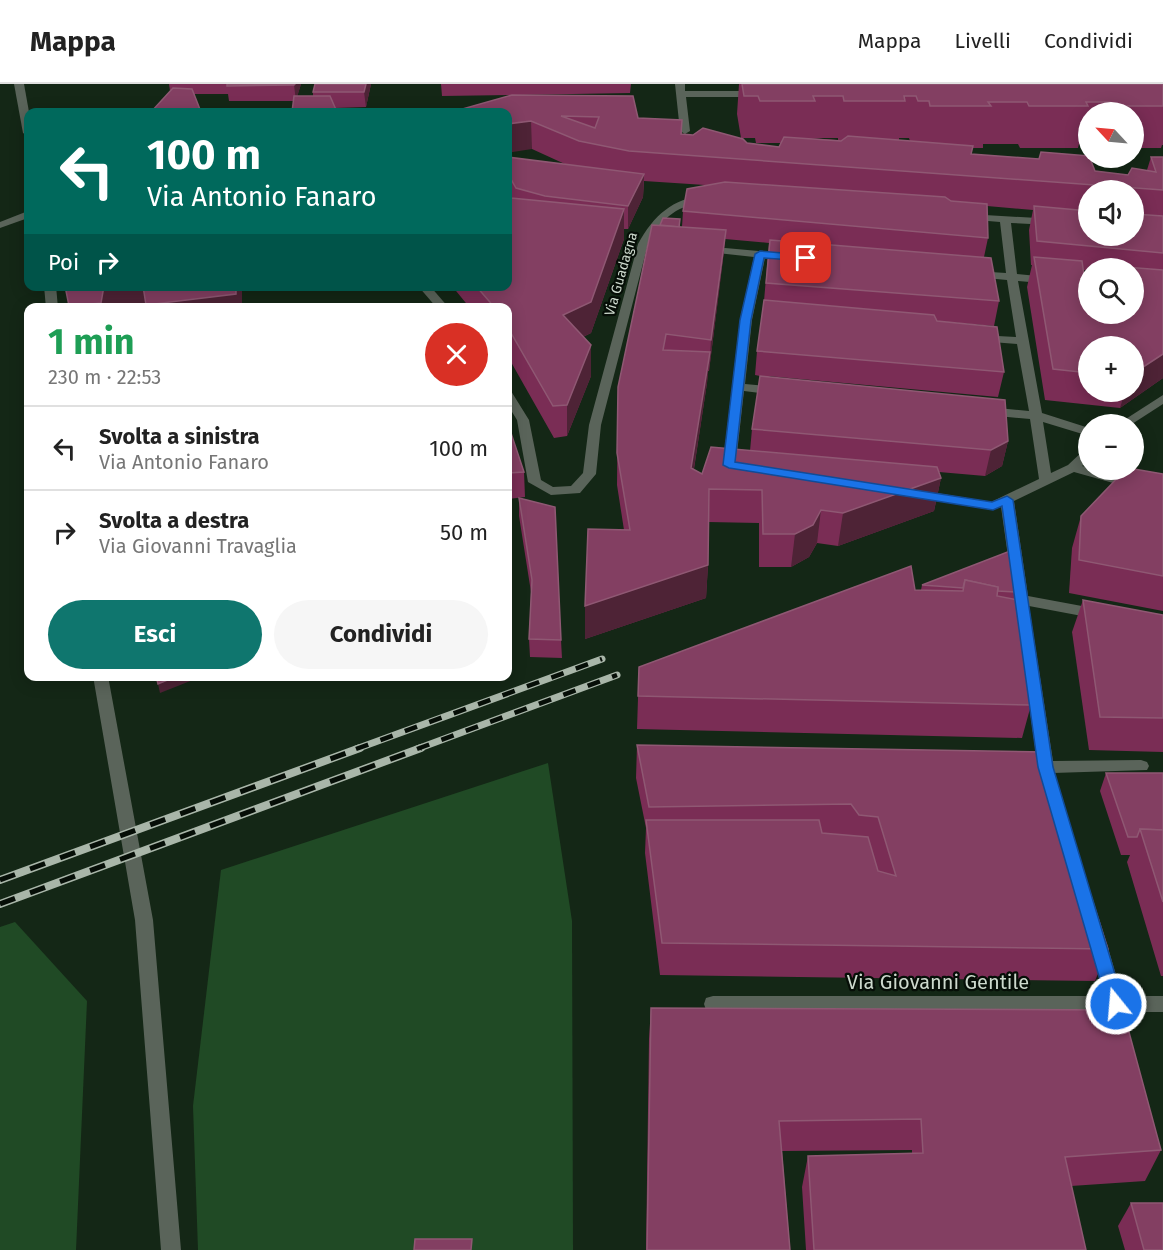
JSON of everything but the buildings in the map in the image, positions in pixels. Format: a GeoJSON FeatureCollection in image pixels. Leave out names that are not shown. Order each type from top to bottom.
{"type":"FeatureCollection","features":[{"type":"Feature","properties":{"kind":"street"},"geometry":{"type":"LineString","coordinates":[[19,84],[24,111]]}},
{"type":"Feature","properties":{"kind":"street"},"geometry":{"type":"LineString","coordinates":[[685,131],[681,89],[772,94]]}},
{"type":"Feature","properties":{"kind":"street","name":"Via Guadagna"},"geometry":{"type":"LineString","coordinates":[[512,402],[523,420],[535,482],[551,491],[576,490],[589,474],[595,425],[653,224],[668,209],[689,199],[719,197]]}},
{"type":"Feature","properties":{"kind":"street"},"geometry":{"type":"LineString","coordinates":[[2,225],[24,216]]}},
{"type":"Feature","properties":{"kind":"street"},"geometry":{"type":"LineString","coordinates":[[958,216],[1078,223]]}},
{"type":"Feature","properties":{"kind":"street"},"geometry":{"type":"LineString","coordinates":[[1005,220],[1011,277],[1037,416],[1046,481]]}},
{"type":"Feature","properties":{"kind":"street"},"geometry":{"type":"LineString","coordinates":[[690,248],[784,256]]}},
{"type":"Feature","properties":{"kind":"street"},"geometry":{"type":"LineString","coordinates":[[735,465],[739,387],[760,254]]}},
{"type":"Feature","properties":{"kind":"street"},"geometry":{"type":"LineString","coordinates":[[963,273],[1078,283]]}},
{"type":"Feature","properties":{"kind":"street"},"geometry":{"type":"LineString","coordinates":[[428,291],[439,303]]}},
{"type":"Feature","properties":{"kind":"street"},"geometry":{"type":"LineString","coordinates":[[964,336],[1022,341]]}},
{"type":"Feature","properties":{"kind":"street"},"geometry":{"type":"LineString","coordinates":[[739,387],[786,392]]}},
{"type":"Feature","properties":{"kind":"street"},"geometry":{"type":"LineString","coordinates":[[1140,414],[1163,399]]}},
{"type":"Feature","properties":{"kind":"street"},"geometry":{"type":"LineString","coordinates":[[977,410],[1037,416],[1078,429]]}},
{"type":"Feature","properties":{"kind":"street"},"geometry":{"type":"LineString","coordinates":[[901,492],[1000,503],[1073,468],[1078,463]]}},
{"type":"Feature","properties":{"kind":"street"},"geometry":{"type":"LineString","coordinates":[[1073,468],[1163,493]]}},
{"type":"Feature","properties":{"kind":"street"},"geometry":{"type":"LineString","coordinates":[[1000,503],[1022,600],[1045,767],[1052,790]]}},
{"type":"Feature","properties":{"kind":"street"},"geometry":{"type":"LineString","coordinates":[[1022,600],[1116,617]]}},
{"type":"Feature","properties":{"kind":"street"},"geometry":{"type":"LineString","coordinates":[[101,681],[144,920],[171,1250]]}},
{"type":"Feature","properties":{"kind":"street"},"geometry":{"type":"LineString","coordinates":[[1022,766],[1141,766]]}},
{"type":"Feature","properties":{"kind":"street"},"geometry":{"type":"LineString","coordinates":[[1092,925],[1128,1050]]}},
{"type":"Feature","properties":{"kind":"street","name":"Via Giovanni Gentile"},"geometry":{"type":"LineString","coordinates":[[713,1004],[1163,1004]]}},
{"type":"Feature","properties":{"kind":"green space"},"geometry":{"type":"Polygon","coordinates":[[[548,763],[572,921],[573,1250],[198,1250],[193,1106],[221,870],[548,763]]]}},
{"type":"Feature","properties":{"kind":"green space"},"geometry":{"type":"Polygon","coordinates":[[[15,922],[87,1001],[76,1250],[0,1250],[0,927],[15,922]]]}},
{"type":"Feature","properties":{"kind":"railway"},"geometry":{"type":"LineString","coordinates":[[356,749],[602,659]]}},
{"type":"Feature","properties":{"kind":"railway"},"geometry":{"type":"LineString","coordinates":[[417,749],[617,675]]}},
{"type":"Feature","properties":{"kind":"railway"},"geometry":{"type":"LineString","coordinates":[[0,880],[360,748]]}},
{"type":"Feature","properties":{"kind":"railway"},"geometry":{"type":"LineString","coordinates":[[0,904],[421,748]]}},
{"type":"Feature","properties":{"kind":"route"},"geometry":{"type":"LineString","coordinates":[[806,258],[760,254],[746,320],[729,465],[993,506],[1007,500],[1045,767],[1116,1004]]}}]}
